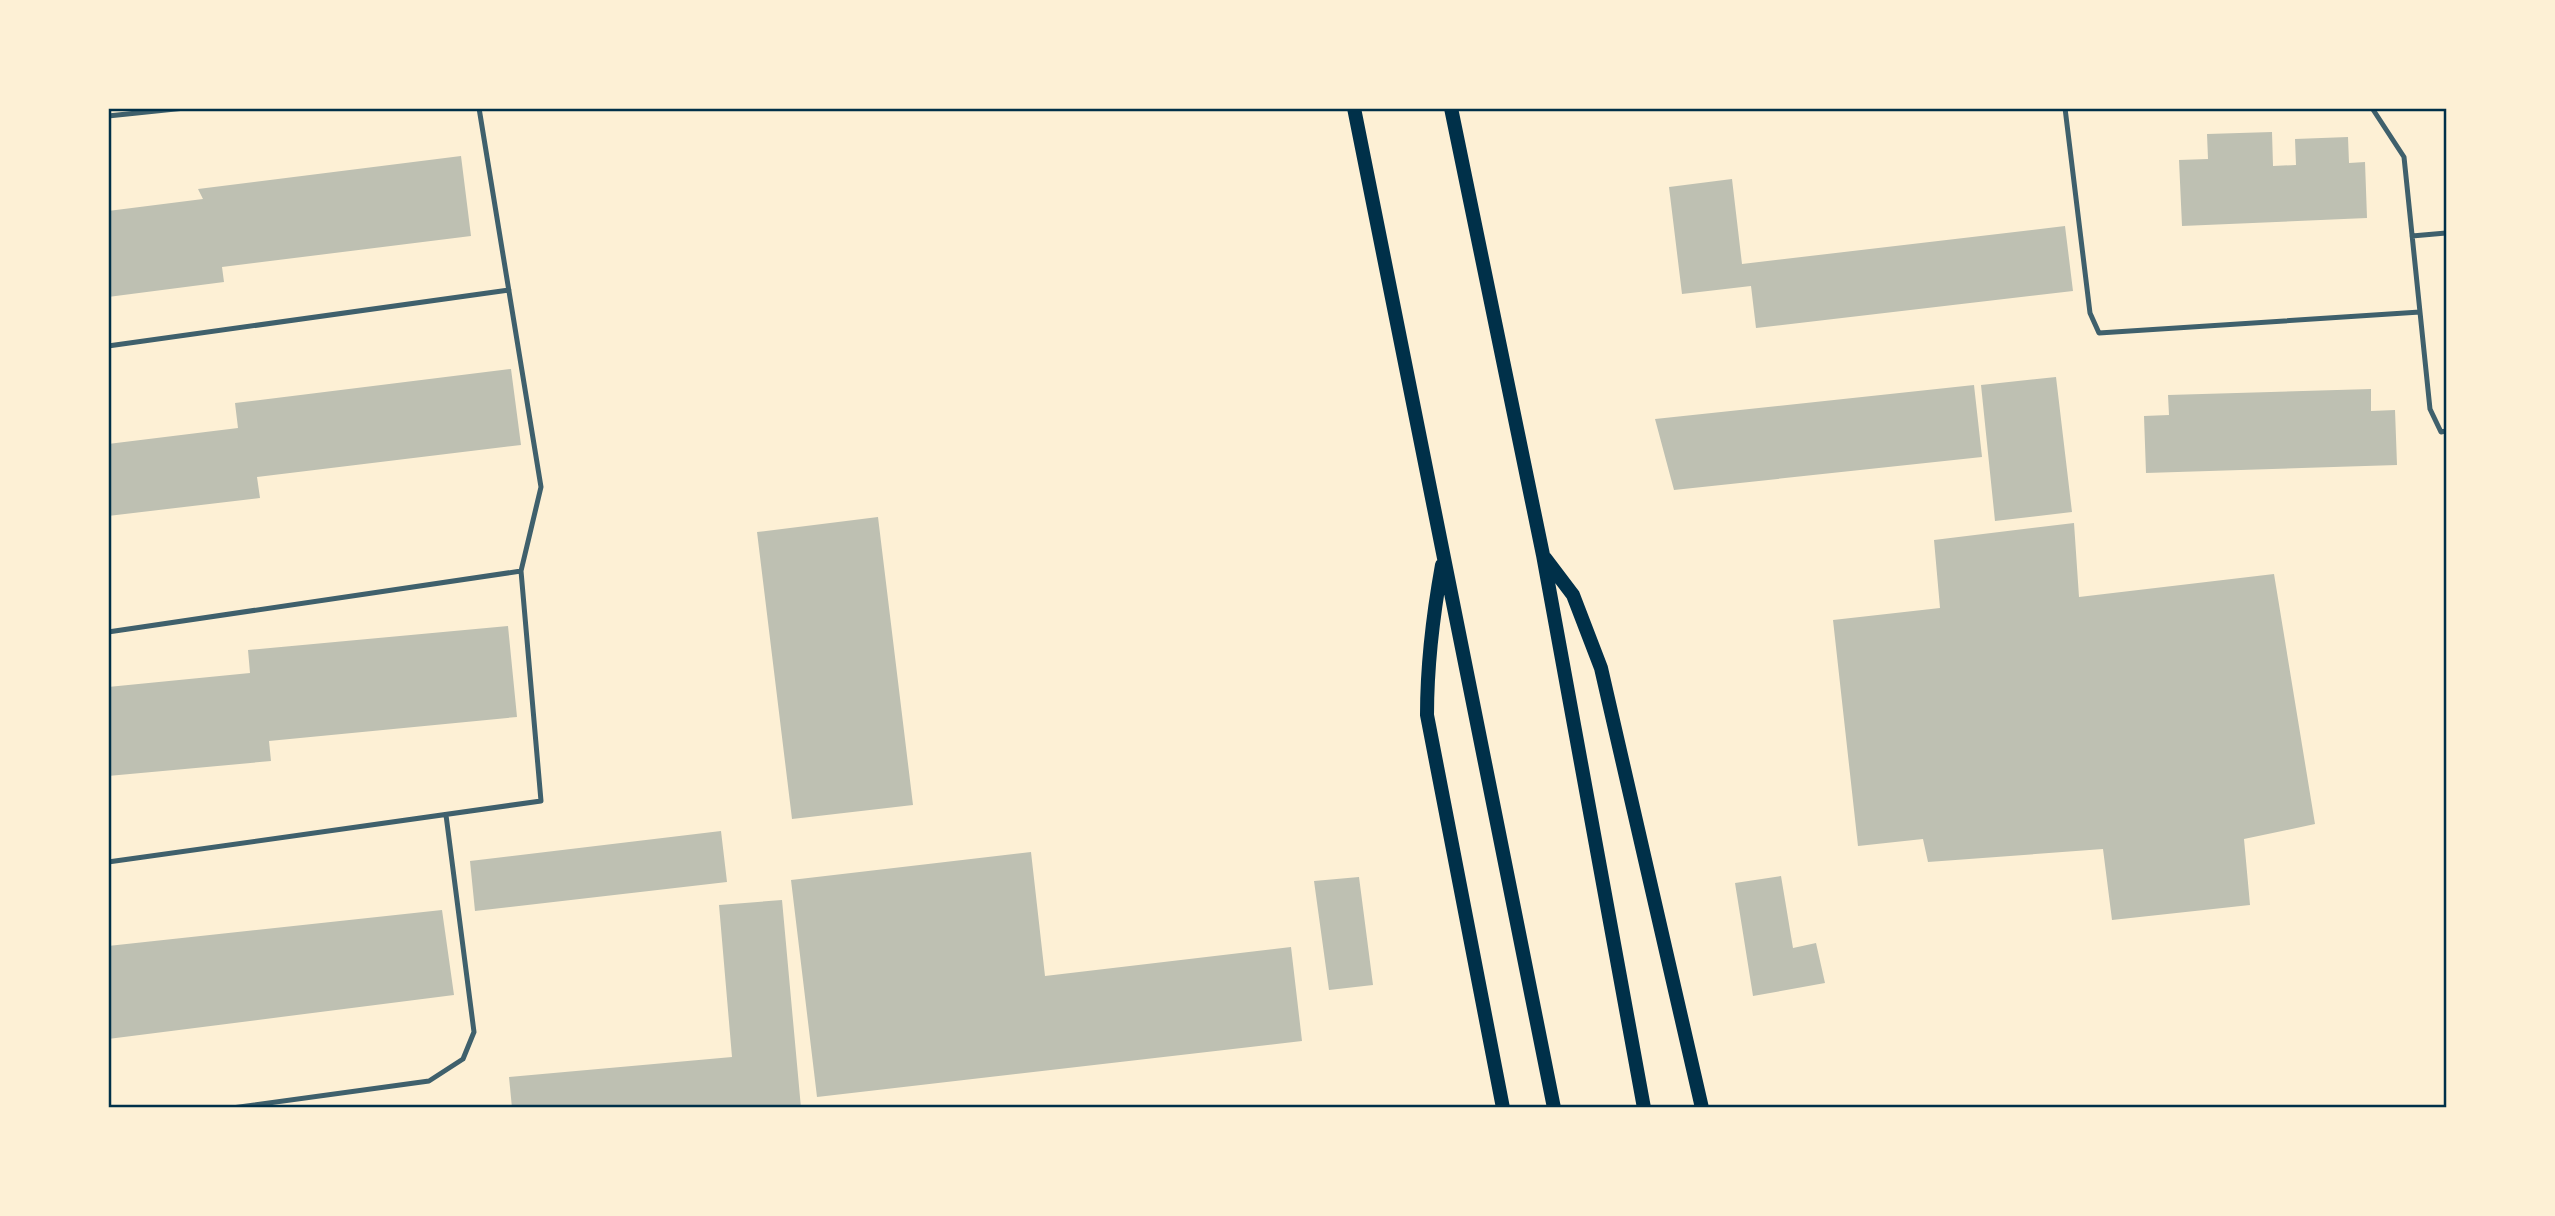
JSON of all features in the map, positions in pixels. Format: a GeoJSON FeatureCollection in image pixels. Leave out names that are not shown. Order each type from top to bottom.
{"type":"FeatureCollection","features":[{"type":"Feature","properties":{"kind":"main road"},"geometry":{"type":"LineString","coordinates":[[1354,108],[1554,1108]]}},
{"type":"Feature","properties":{"kind":"main road"},"geometry":{"type":"LineString","coordinates":[[1451,108],[1543,555],[1644,1108]]}},
{"type":"Feature","properties":{"kind":"main road"},"geometry":{"type":"LineString","coordinates":[[1543,555],[1573,595],[1601,668],[1702,1108]]}},
{"type":"Feature","properties":{"kind":"main road"},"geometry":{"type":"LineString","coordinates":[[1443,557],[1431,628],[1427,715],[1503,1108]]}},
{"type":"Feature","properties":{"kind":"lane"},"geometry":{"type":"LineString","coordinates":[[108,116],[185,108]]}},
{"type":"Feature","properties":{"kind":"lane"},"geometry":{"type":"LineString","coordinates":[[108,862],[541,801],[521,571],[541,487],[480,108]]}},
{"type":"Feature","properties":{"kind":"lane"},"geometry":{"type":"LineString","coordinates":[[2065,108],[2090,313],[2099,333],[2420,312]]}},
{"type":"Feature","properties":{"kind":"lane"},"geometry":{"type":"LineString","coordinates":[[2372,108],[2404,157],[2430,409],[2441,432],[2446,431]]}},
{"type":"Feature","properties":{"kind":"lane"},"geometry":{"type":"LineString","coordinates":[[2412,236],[2446,233]]}},
{"type":"Feature","properties":{"kind":"lane"},"geometry":{"type":"LineString","coordinates":[[108,346],[509,290]]}},
{"type":"Feature","properties":{"kind":"lane"},"geometry":{"type":"LineString","coordinates":[[108,632],[521,571]]}},
{"type":"Feature","properties":{"kind":"lane"},"geometry":{"type":"LineString","coordinates":[[232,1108],[429,1081],[463,1059],[474,1032],[446,815]]}},
{"type":"Feature","properties":{"kind":"building"},"geometry":{"type":"Polygon","coordinates":[[[2272,132],[2273,166],[2296,165],[2295,139],[2348,137],[2349,163],[2365,162],[2367,218],[2182,226],[2179,160],[2208,159],[2207,134],[2272,132]]]}},
{"type":"Feature","properties":{"kind":"building"},"geometry":{"type":"Polygon","coordinates":[[[461,156],[471,236],[222,267],[224,282],[108,297],[108,211],[203,199],[198,189],[461,156]]]}},
{"type":"Feature","properties":{"kind":"building"},"geometry":{"type":"Polygon","coordinates":[[[1732,179],[1742,264],[2065,226],[2073,291],[1756,328],[1751,286],[1682,294],[1669,187],[1732,179]]]}},
{"type":"Feature","properties":{"kind":"building"},"geometry":{"type":"Polygon","coordinates":[[[511,369],[521,445],[257,477],[260,498],[108,516],[108,444],[238,428],[235,403],[511,369]]]}},
{"type":"Feature","properties":{"kind":"building"},"geometry":{"type":"Polygon","coordinates":[[[2056,377],[2072,512],[1995,521],[1981,385],[2056,377]]]}},
{"type":"Feature","properties":{"kind":"building"},"geometry":{"type":"Polygon","coordinates":[[[1974,385],[1982,457],[1674,490],[1655,419],[1974,385]]]}},
{"type":"Feature","properties":{"kind":"building"},"geometry":{"type":"Polygon","coordinates":[[[2371,389],[2371,411],[2395,410],[2397,465],[2146,473],[2144,416],[2169,415],[2168,395],[2371,389]]]}},
{"type":"Feature","properties":{"kind":"building"},"geometry":{"type":"Polygon","coordinates":[[[878,517],[913,805],[792,819],[757,532],[878,517]]]}},
{"type":"Feature","properties":{"kind":"building"},"geometry":{"type":"Polygon","coordinates":[[[2074,523],[2079,597],[2274,574],[2315,824],[2244,839],[2250,905],[2112,920],[2103,849],[1928,862],[1923,839],[1858,846],[1833,620],[1940,608],[1934,540],[2074,523]]]}},
{"type":"Feature","properties":{"kind":"building"},"geometry":{"type":"Polygon","coordinates":[[[508,626],[517,717],[269,741],[271,761],[108,776],[108,687],[250,673],[248,650],[508,626]]]}},
{"type":"Feature","properties":{"kind":"building"},"geometry":{"type":"Polygon","coordinates":[[[721,831],[727,882],[475,911],[470,861],[721,831]]]}},
{"type":"Feature","properties":{"kind":"building"},"geometry":{"type":"Polygon","coordinates":[[[1031,852],[1045,976],[1291,947],[1302,1041],[817,1097],[791,880],[1031,852]]]}},
{"type":"Feature","properties":{"kind":"building"},"geometry":{"type":"Polygon","coordinates":[[[1781,876],[1793,948],[1816,943],[1825,983],[1753,996],[1735,883],[1781,876]]]}},
{"type":"Feature","properties":{"kind":"building"},"geometry":{"type":"Polygon","coordinates":[[[1359,877],[1373,985],[1329,990],[1314,881],[1359,877]]]}},
{"type":"Feature","properties":{"kind":"building"},"geometry":{"type":"Polygon","coordinates":[[[782,900],[801,1108],[512,1108],[509,1077],[732,1057],[719,905],[782,900]]]}},
{"type":"Feature","properties":{"kind":"building"},"geometry":{"type":"Polygon","coordinates":[[[442,910],[454,995],[108,1039],[108,946],[442,910]]]}}]}
